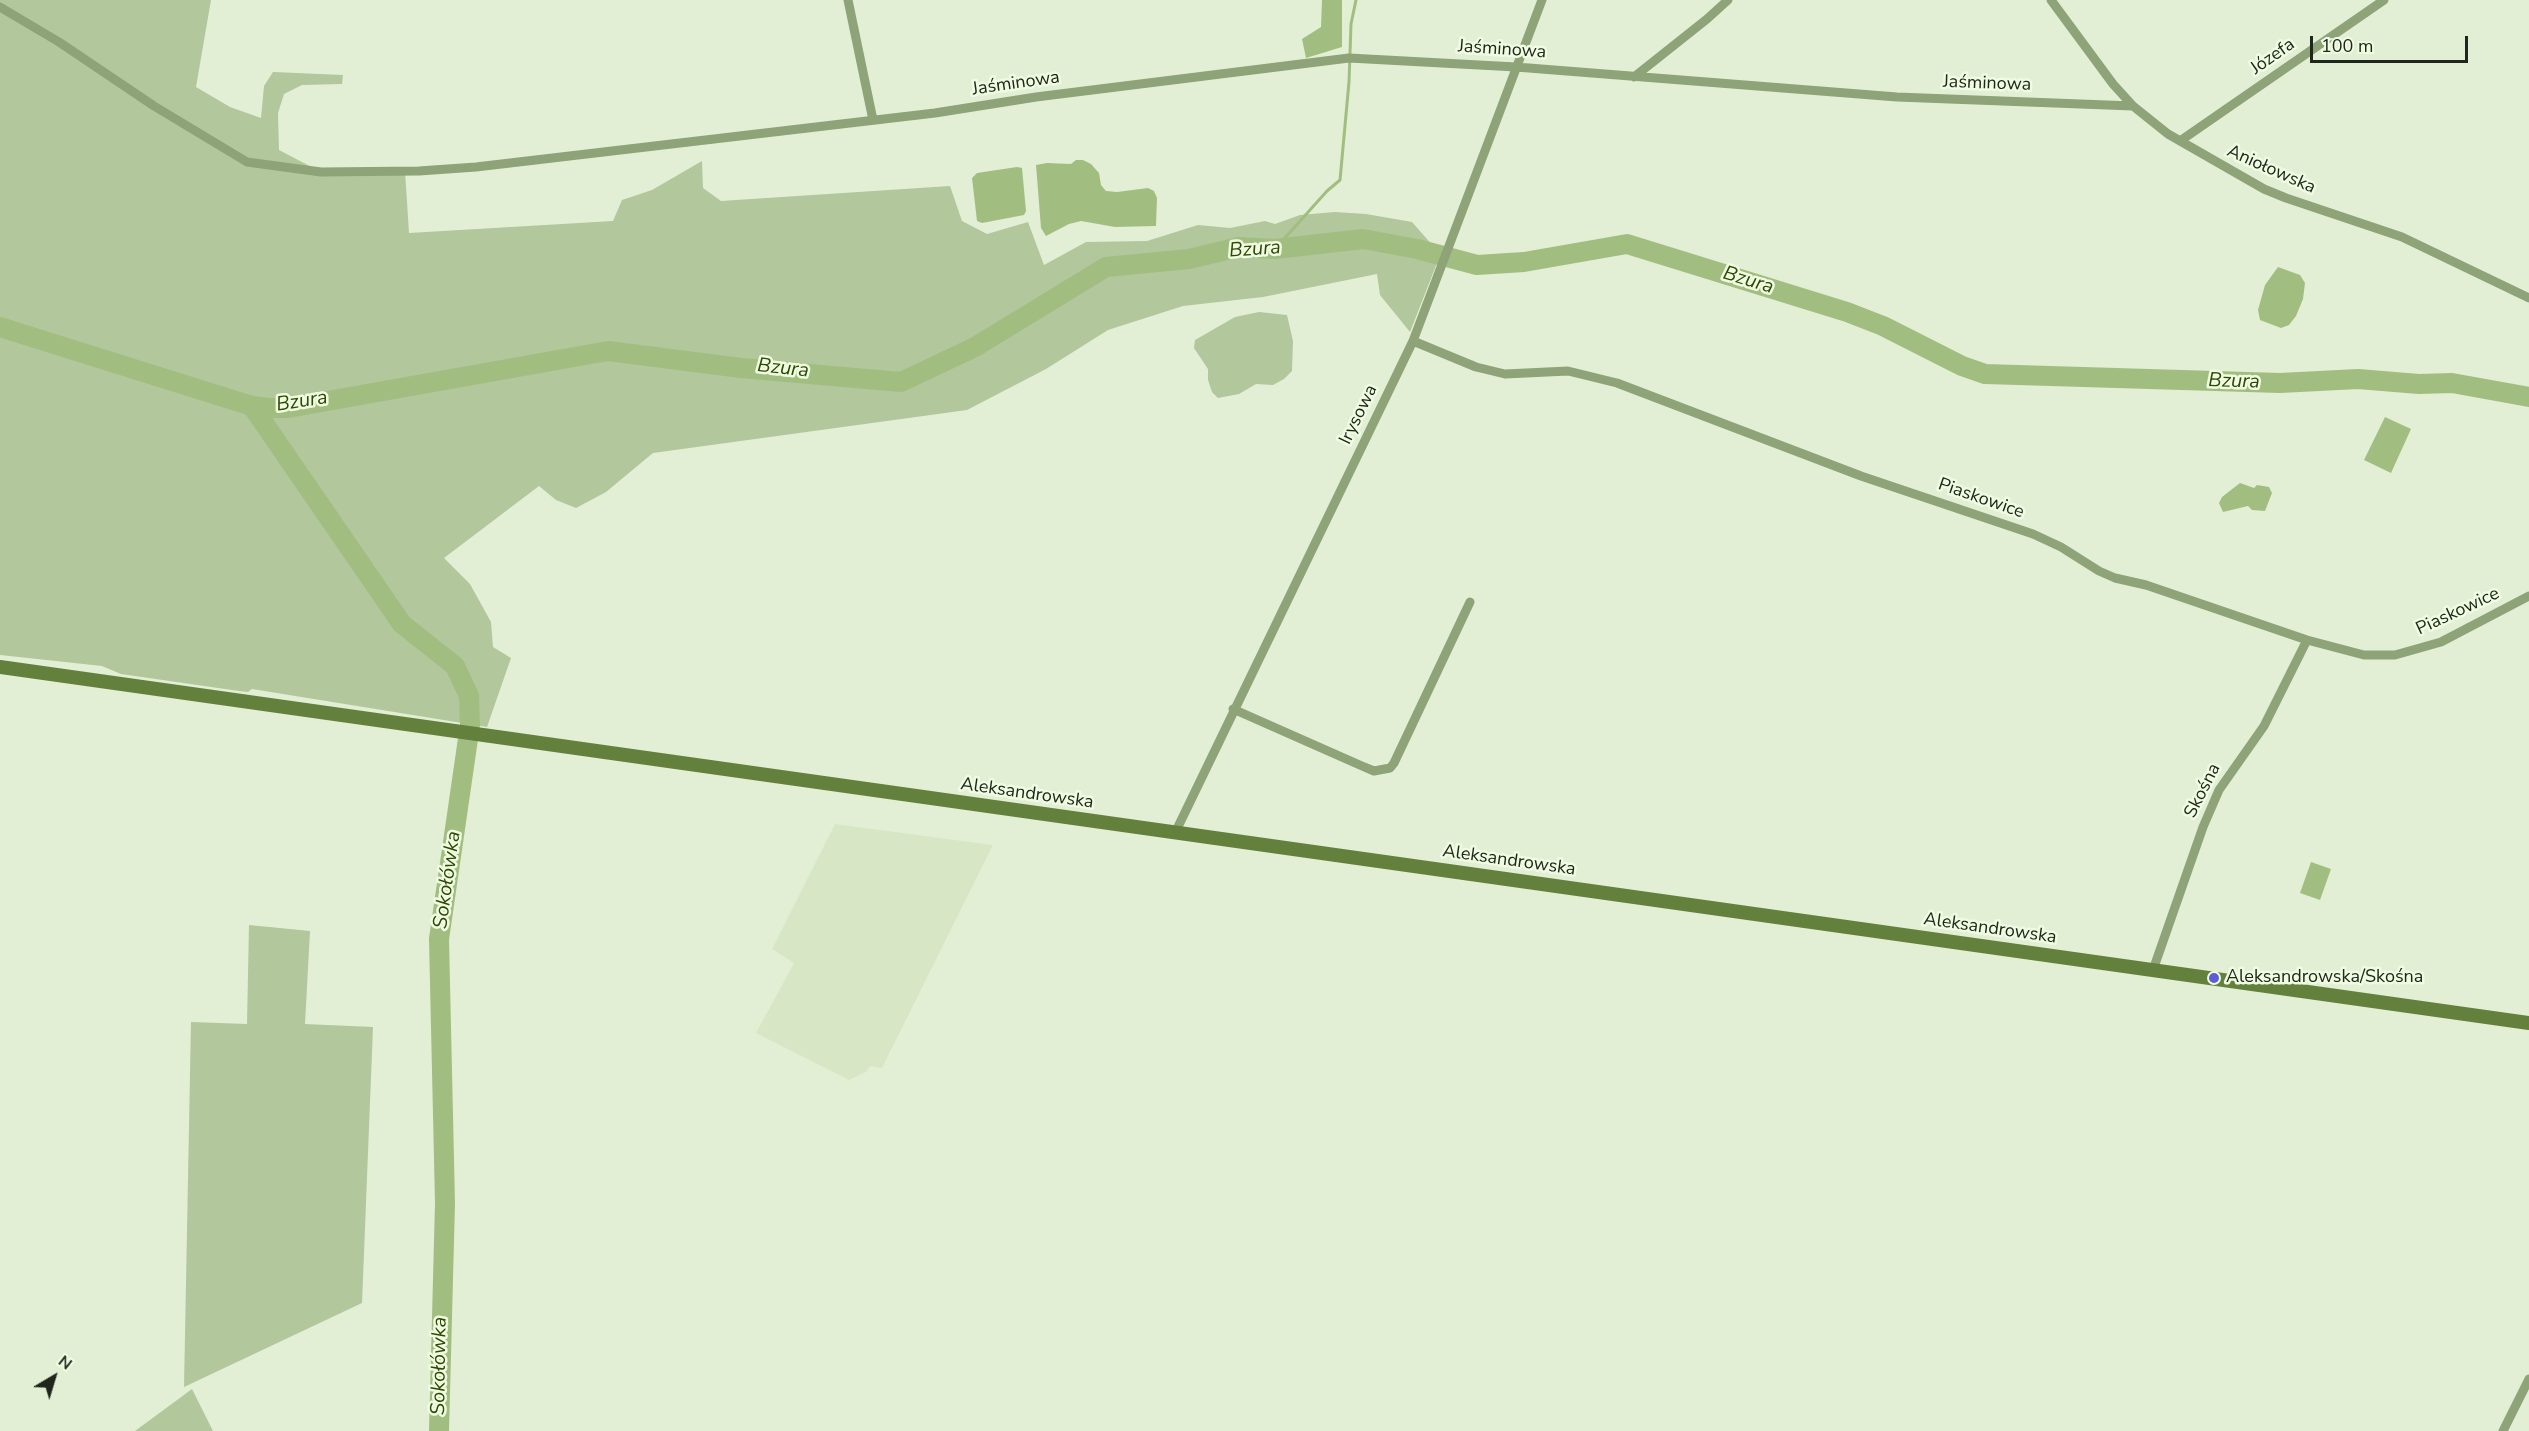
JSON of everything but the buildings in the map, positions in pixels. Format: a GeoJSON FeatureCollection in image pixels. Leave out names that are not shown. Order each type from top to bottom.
{"type":"FeatureCollection","features":[{"type":"Feature","properties":{"kind":"main road","name":"Aleksandrowska"},"geometry":{"type":"LineString","coordinates":[[0,667],[2529,1023]]}},
{"type":"Feature","properties":{"kind":"street"},"geometry":{"type":"LineString","coordinates":[[849,0],[873,120]]}},
{"type":"Feature","properties":{"kind":"street","name":"Irysowa"},"geometry":{"type":"LineString","coordinates":[[1175,833],[1413,341],[1542,0]]}},
{"type":"Feature","properties":{"kind":"street"},"geometry":{"type":"LineString","coordinates":[[1634,77],[1707,20],[1728,0]]}},
{"type":"Feature","properties":{"kind":"street","name":"Aniołowska"},"geometry":{"type":"LineString","coordinates":[[2050,0],[2085,48],[2133,106],[2180,141],[2264,189],[2402,237],[2529,298]]}},
{"type":"Feature","properties":{"kind":"street","name":"Józefa"},"geometry":{"type":"LineString","coordinates":[[2180,141],[2384,0]]}},
{"type":"Feature","properties":{"kind":"street","name":"Jaśminowa"},"geometry":{"type":"LineString","coordinates":[[0,7],[59,42],[154,106],[247,162],[277,168],[332,172],[420,171],[476,167],[873,120],[1349,58],[1516,66],[1896,97],[2133,106]]}},
{"type":"Feature","properties":{"kind":"street","name":"Piaskowice"},"geometry":{"type":"LineString","coordinates":[[1413,341],[1476,367],[1505,374],[1568,371],[1617,383],[1850,472],[2033,534],[2115,578],[2146,585],[2307,639],[2364,655],[2395,655],[2441,642],[2529,596]]}},
{"type":"Feature","properties":{"kind":"street"},"geometry":{"type":"LineString","coordinates":[[1233,709],[1374,771],[1390,768],[1470,602]]}},
{"type":"Feature","properties":{"kind":"street","name":"Skośna"},"geometry":{"type":"LineString","coordinates":[[2153,970],[2214,800],[2224,781],[2272,713],[2307,639]]}},
{"type":"Feature","properties":{"kind":"street"},"geometry":{"type":"LineString","coordinates":[[2504,1431],[2529,1379]]}},
{"type":"Feature","properties":{"kind":"shaded area"},"geometry":{"type":"Polygon","coordinates":[[[0,0],[211,0],[196,87],[230,107],[261,118],[264,86],[273,72],[343,75],[342,84],[302,85],[284,94],[278,113],[279,150],[321,172],[405,171],[409,233],[613,221],[622,200],[652,190],[702,161],[703,188],[721,201],[950,186],[962,221],[987,234],[1028,222],[1044,265],[1086,242],[1147,241],[1198,225],[1230,228],[1265,221],[1275,224],[1300,215],[1335,212],[1366,214],[1412,222],[1434,247],[1437,263],[1410,332],[1380,295],[1377,274],[1263,297],[1183,306],[1108,330],[1046,369],[967,410],[653,453],[606,492],[576,508],[556,500],[539,486],[444,558],[470,584],[491,622],[493,647],[511,658],[487,727],[252,689],[248,692],[239,691],[121,674],[102,666],[0,655],[0,0]]]}},
{"type":"Feature","properties":{"kind":"shaded area"},"geometry":{"type":"Polygon","coordinates":[[[1322,0],[1342,0],[1342,47],[1306,58],[1302,39],[1321,27],[1322,0]]]}},
{"type":"Feature","properties":{"kind":"shaded area"},"geometry":{"type":"Polygon","coordinates":[[[1076,160],[1083,160],[1091,164],[1099,173],[1101,185],[1106,191],[1148,188],[1154,191],[1157,198],[1156,226],[1115,227],[1081,221],[1069,224],[1046,236],[1041,228],[1036,165],[1071,164],[1076,160]]]}},
{"type":"Feature","properties":{"kind":"shaded area"},"geometry":{"type":"Polygon","coordinates":[[[1022,168],[1026,211],[1024,215],[982,223],[977,221],[972,178],[977,173],[1022,168]]]}},
{"type":"Feature","properties":{"kind":"shaded area"},"geometry":{"type":"Polygon","coordinates":[[[2278,267],[2300,275],[2305,283],[2303,299],[2296,316],[2289,325],[2281,328],[2260,320],[2258,310],[2265,285],[2278,267]]]}},
{"type":"Feature","properties":{"kind":"shaded area"},"geometry":{"type":"Polygon","coordinates":[[[1259,312],[1287,315],[1293,341],[1292,371],[1273,385],[1256,384],[1239,394],[1218,398],[1212,392],[1208,380],[1208,369],[1194,348],[1195,340],[1235,317],[1259,312]]]}},
{"type":"Feature","properties":{"kind":"shaded area"},"geometry":{"type":"Polygon","coordinates":[[[2385,417],[2411,429],[2391,473],[2364,460],[2385,417]]]}},
{"type":"Feature","properties":{"kind":"shaded area"},"geometry":{"type":"Polygon","coordinates":[[[2240,483],[2254,488],[2257,485],[2269,487],[2272,493],[2265,511],[2252,510],[2248,506],[2223,512],[2219,503],[2222,497],[2240,483]]]}},
{"type":"Feature","properties":{"kind":"shaded area"},"geometry":{"type":"Polygon","coordinates":[[[835,824],[993,845],[882,1068],[870,1066],[866,1072],[849,1080],[756,1033],[794,963],[772,949],[835,824]]]}},
{"type":"Feature","properties":{"kind":"shaded area"},"geometry":{"type":"Polygon","coordinates":[[[2311,862],[2331,869],[2320,900],[2300,893],[2311,862]]]}},
{"type":"Feature","properties":{"kind":"shaded area"},"geometry":{"type":"Polygon","coordinates":[[[249,925],[310,931],[305,1024],[373,1027],[362,1303],[184,1387],[191,1022],[247,1024],[249,925]]]}},
{"type":"Feature","properties":{"kind":"shaded area"},"geometry":{"type":"Polygon","coordinates":[[[192,1389],[213,1431],[135,1431],[192,1389]]]}},
{"type":"Feature","properties":{"kind":"waterway"},"geometry":{"type":"LineString","coordinates":[[1275,249],[1327,191],[1340,180],[1349,82],[1351,24],[1356,0]]}},
{"type":"Feature","properties":{"kind":"waterway","name":"Bzura"},"geometry":{"type":"LineString","coordinates":[[0,327],[252,406],[268,408],[288,408],[608,351],[741,368],[901,382],[975,347],[1106,267],[1189,259],[1239,247],[1275,249],[1363,239],[1417,249],[1477,265],[1524,262],[1627,244],[1847,312],[1883,326],[1962,366],[1985,374],[2280,383],[2358,379],[2419,384],[2452,383],[2529,397]]}},
{"type":"Feature","properties":{"kind":"waterway","name":"Sokołówka"},"geometry":{"type":"LineString","coordinates":[[252,406],[402,624],[455,666],[469,696],[470,725],[439,939],[445,1203],[439,1431]]}},
{"type":"Feature","properties":{"kind":"place","name":"Aleksandrowska/Skośna"},"geometry":{"type":"Point","coordinates":[2214,978]}}]}
